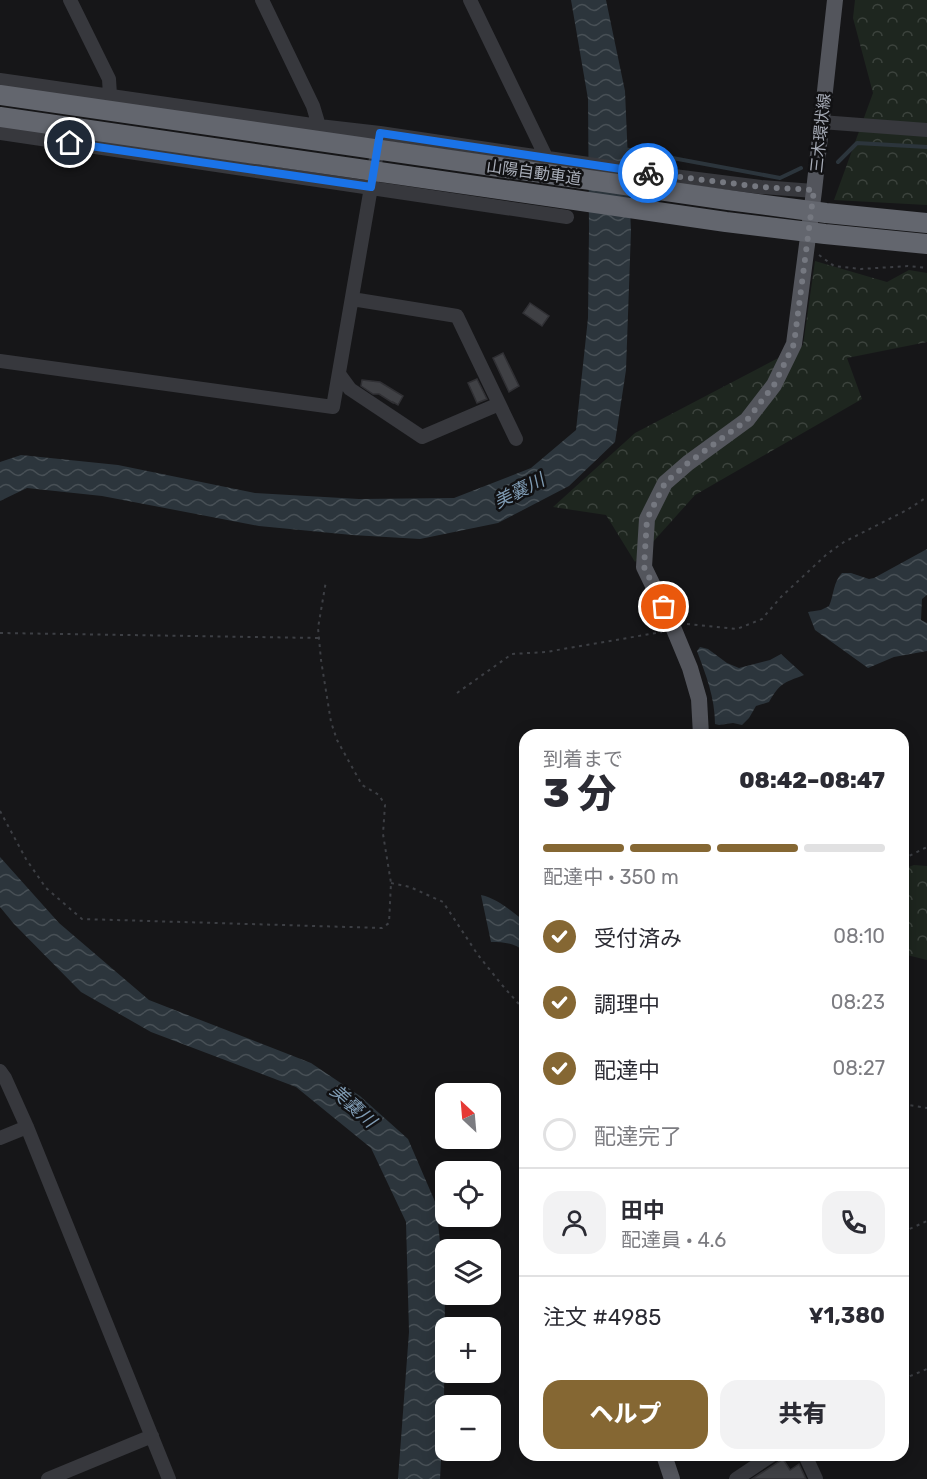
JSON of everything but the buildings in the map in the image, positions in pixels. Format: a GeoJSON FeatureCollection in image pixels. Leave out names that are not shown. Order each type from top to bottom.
{"type":"FeatureCollection","features":[{"type":"Feature","properties":{"kind":"highway","name":"山陽自動車道"},"geometry":{"type":"LineString","coordinates":[[1,85],[716,199],[927,223]]}},
{"type":"Feature","properties":{"kind":"highway","name":"山陽自動車道"},"geometry":{"type":"LineString","coordinates":[[0,117],[726,222],[927,244]]}},
{"type":"Feature","properties":{"kind":"main road","name":"三木環状線"},"geometry":{"type":"LineString","coordinates":[[701,729],[699,699],[690,668],[674,627],[644,567],[647,519],[665,483],[688,463],[747,420],[774,385],[794,344],[835,0]]}},
{"type":"Feature","properties":{"kind":"main road"},"geometry":{"type":"LineString","coordinates":[[666,1461],[672,1479]]}},
{"type":"Feature","properties":{"kind":"street"},"geometry":{"type":"LineString","coordinates":[[70,0],[109,79],[110,95]]}},
{"type":"Feature","properties":{"kind":"street"},"geometry":{"type":"LineString","coordinates":[[262,0],[313,106],[319,126]]}},
{"type":"Feature","properties":{"kind":"street"},"geometry":{"type":"LineString","coordinates":[[470,0],[546,157]]}},
{"type":"Feature","properties":{"kind":"street"},"geometry":{"type":"LineString","coordinates":[[0,110],[1,85],[110,95],[650,173],[761,187],[814,190]]}},
{"type":"Feature","properties":{"kind":"street"},"geometry":{"type":"LineString","coordinates":[[821,122],[927,130]]}},
{"type":"Feature","properties":{"kind":"street"},"geometry":{"type":"LineString","coordinates":[[0,133],[567,217]]}},
{"type":"Feature","properties":{"kind":"street"},"geometry":{"type":"LineString","coordinates":[[0,361],[333,407],[380,133]]}},
{"type":"Feature","properties":{"kind":"street"},"geometry":{"type":"LineString","coordinates":[[352,299],[457,316],[516,439]]}},
{"type":"Feature","properties":{"kind":"street"},"geometry":{"type":"LineString","coordinates":[[339,374],[350,389],[422,437],[499,404]]}},
{"type":"Feature","properties":{"kind":"street"},"geometry":{"type":"LineString","coordinates":[[0,1071],[27,1127],[170,1479]]}},
{"type":"Feature","properties":{"kind":"street"},"geometry":{"type":"LineString","coordinates":[[0,1138],[27,1127]]}},
{"type":"Feature","properties":{"kind":"street"},"geometry":{"type":"LineString","coordinates":[[48,1479],[152,1436]]}},
{"type":"Feature","properties":{"kind":"street"},"geometry":{"type":"LineString","coordinates":[[736,1479],[755,1461]]}},
{"type":"Feature","properties":{"kind":"street"},"geometry":{"type":"LineString","coordinates":[[808,1461],[816,1479]]}},
{"type":"Feature","properties":{"kind":"path"},"geometry":{"type":"LineString","coordinates":[[807,248],[834,266],[861,269],[909,266],[927,268]]}},
{"type":"Feature","properties":{"kind":"path"},"geometry":{"type":"LineString","coordinates":[[457,693],[512,654],[546,652],[659,633],[683,623],[737,629],[762,619],[781,597],[827,554],[844,542],[907,510],[927,497]]}},
{"type":"Feature","properties":{"kind":"path"},"geometry":{"type":"LineString","coordinates":[[0,811],[26,859],[46,888],[82,919],[382,928],[389,923],[391,883],[383,834],[385,805],[379,795],[362,785],[337,740],[321,660],[318,628],[326,581]]}},
{"type":"Feature","properties":{"kind":"path"},"geometry":{"type":"LineString","coordinates":[[0,633],[319,638]]}},
{"type":"Feature","properties":{"kind":"path"},"geometry":{"type":"LineString","coordinates":[[909,856],[927,848]]}},
{"type":"Feature","properties":{"kind":"path"},"geometry":{"type":"LineString","coordinates":[[391,883],[410,887],[443,902],[478,955],[519,1004]]}},
{"type":"Feature","properties":{"kind":"path"},"geometry":{"type":"LineString","coordinates":[[909,1105],[927,1108]]}},
{"type":"Feature","properties":{"kind":"path"},"geometry":{"type":"LineString","coordinates":[[909,1229],[927,1221]]}},
{"type":"Feature","properties":{"kind":"path"},"geometry":{"type":"LineString","coordinates":[[909,1376],[927,1369]]}},
{"type":"Feature","properties":{"kind":"green space"},"geometry":{"type":"Polygon","coordinates":[[[855,0],[927,0],[927,205],[834,200],[873,93],[853,18],[855,0]]]}},
{"type":"Feature","properties":{"kind":"green space"},"geometry":{"type":"Polygon","coordinates":[[[815,261],[887,282],[909,270],[927,273],[927,342],[847,358],[862,399],[695,495],[635,562],[606,515],[553,507],[635,433],[803,345],[815,261]]]}},
{"type":"Feature","properties":{"kind":"green space"},"geometry":{"type":"Polygon","coordinates":[[[927,866],[927,960],[909,956],[909,867],[927,866]]]}},
{"type":"Feature","properties":{"kind":"water","name":"美嚢川"},"geometry":{"type":"Polygon","coordinates":[[[571,0],[606,0],[625,91],[631,231],[626,370],[615,442],[569,486],[498,523],[420,539],[259,526],[102,496],[27,488],[0,501],[0,462],[21,455],[118,465],[255,493],[359,499],[454,498],[531,468],[576,430],[588,318],[588,99],[571,0]]]}},
{"type":"Feature","properties":{"kind":"water"},"geometry":{"type":"Polygon","coordinates":[[[927,549],[927,595],[922,599],[921,620],[927,623],[927,651],[894,657],[868,668],[815,630],[808,612],[829,606],[835,584],[842,573],[874,578],[927,549]]]}},
{"type":"Feature","properties":{"kind":"water"},"geometry":{"type":"Polygon","coordinates":[[[700,647],[708,649],[727,663],[739,668],[770,660],[781,654],[804,675],[783,684],[769,702],[756,706],[742,725],[715,724],[712,696],[697,651],[700,647]]]}},
{"type":"Feature","properties":{"kind":"water","name":"美嚢川"},"geometry":{"type":"Polygon","coordinates":[[[0,857],[59,923],[149,1000],[311,1063],[360,1096],[408,1139],[435,1202],[435,1227],[438,1227],[440,1239],[435,1239],[435,1305],[445,1305],[445,1317],[435,1317],[435,1383],[444,1383],[444,1395],[435,1395],[435,1461],[441,1461],[440,1479],[398,1479],[409,1332],[406,1222],[371,1148],[296,1087],[151,1032],[81,992],[0,907],[0,857]]]}},
{"type":"Feature","properties":{"kind":"water"},"geometry":{"type":"Polygon","coordinates":[[[481,895],[499,902],[519,917],[519,948],[509,944],[491,942],[481,895]]]}},
{"type":"Feature","properties":{"kind":"waterway"},"geometry":{"type":"LineString","coordinates":[[838,162],[857,143],[927,147]]}},
{"type":"Feature","properties":{"kind":"waterway"},"geometry":{"type":"LineString","coordinates":[[624,149],[780,178],[801,168]]}},
{"type":"Feature","properties":{"kind":"way so far"},"geometry":{"type":"LineString","coordinates":[[648,173],[761,187],[814,190],[794,344],[774,385],[747,420],[688,463],[665,483],[647,519],[644,567],[664,607]]}},
{"type":"Feature","properties":{"kind":"route"},"geometry":{"type":"LineString","coordinates":[[70,143],[371,187],[380,133],[648,173]]}}]}
